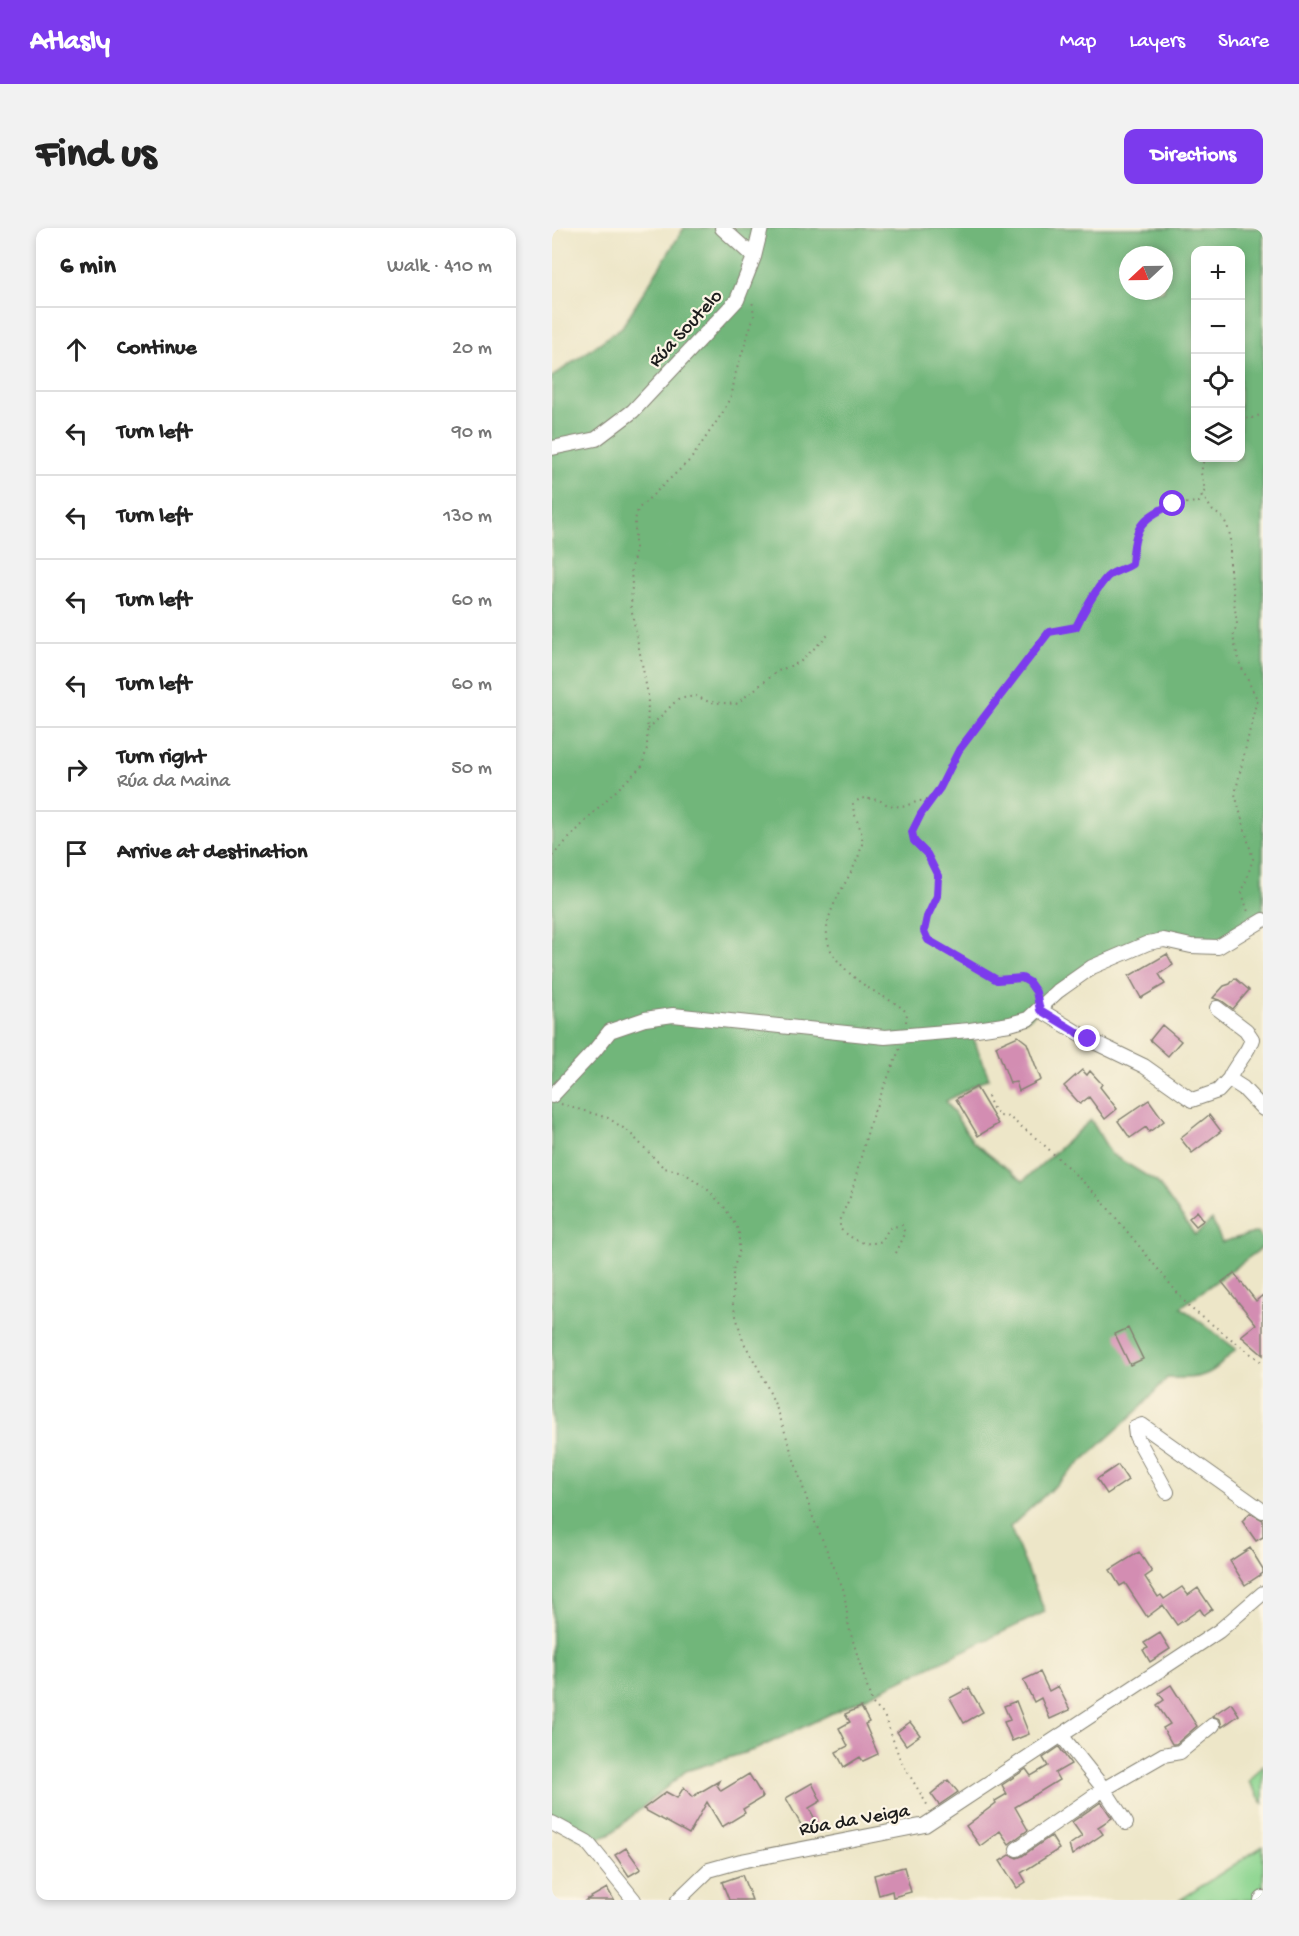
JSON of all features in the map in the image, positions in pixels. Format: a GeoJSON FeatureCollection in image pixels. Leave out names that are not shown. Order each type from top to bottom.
{"type":"FeatureCollection","features":[{"type":"Feature","properties":{"kind":"street"},"geometry":{"type":"LineString","coordinates":[[722,228],[754,258]]}},
{"type":"Feature","properties":{"kind":"street","name":"Rúa Soutelo"},"geometry":{"type":"LineString","coordinates":[[552,448],[596,439],[633,411],[737,300],[754,258],[761,228]]}},
{"type":"Feature","properties":{"kind":"street"},"geometry":{"type":"LineString","coordinates":[[552,1096],[610,1031],[645,1019],[673,1015],[885,1037],[970,1030],[1010,1024],[1028,1019],[1058,991],[1092,967],[1148,943],[1164,940],[1191,946],[1218,947],[1258,923]]}},
{"type":"Feature","properties":{"kind":"street"},"geometry":{"type":"LineString","coordinates":[[1040,1010],[1088,1039],[1144,1066],[1192,1100],[1218,1091],[1229,1079],[1233,1069],[1251,1045],[1252,1039],[1246,1030],[1217,1008]]}},
{"type":"Feature","properties":{"kind":"street"},"geometry":{"type":"LineString","coordinates":[[1229,1079],[1243,1088],[1263,1109]]}},
{"type":"Feature","properties":{"kind":"street"},"geometry":{"type":"LineString","coordinates":[[1167,1492],[1136,1436],[1135,1428],[1142,1425],[1263,1511]]}},
{"type":"Feature","properties":{"kind":"street","name":"Rúa da Veiga"},"geometry":{"type":"LineString","coordinates":[[678,1900],[709,1870],[786,1851],[925,1825],[1219,1631],[1263,1593]]}},
{"type":"Feature","properties":{"kind":"street"},"geometry":{"type":"LineString","coordinates":[[1017,1849],[1104,1789],[1163,1755],[1180,1752],[1213,1725]]}},
{"type":"Feature","properties":{"kind":"street"},"geometry":{"type":"LineString","coordinates":[[1061,1735],[1104,1789],[1125,1823]]}},
{"type":"Feature","properties":{"kind":"street"},"geometry":{"type":"LineString","coordinates":[[552,1823],[587,1842],[634,1900]]}},
{"type":"Feature","properties":{"kind":"path"},"geometry":{"type":"LineString","coordinates":[[552,233],[558,228]]}},
{"type":"Feature","properties":{"kind":"path"},"geometry":{"type":"LineString","coordinates":[[552,856],[642,766],[647,748],[648,694],[631,608],[635,520],[638,509],[691,459],[723,412],[732,394],[735,375],[754,316],[752,296]]}},
{"type":"Feature","properties":{"kind":"path"},"geometry":{"type":"LineString","coordinates":[[1245,419],[1263,414]]}},
{"type":"Feature","properties":{"kind":"path"},"geometry":{"type":"LineString","coordinates":[[1040,1010],[1036,992],[1029,982],[1022,978],[997,980],[928,940],[924,931],[927,917],[937,896],[938,876],[927,854],[914,841],[912,832],[921,814],[940,788],[959,750],[1049,632],[1076,627],[1085,609],[1108,576],[1132,564],[1134,540],[1142,523],[1152,513],[1173,504],[1199,502],[1205,490],[1202,473],[1203,462]]}},
{"type":"Feature","properties":{"kind":"path"},"geometry":{"type":"LineString","coordinates":[[1202,495],[1213,511],[1222,517],[1230,535],[1230,571],[1237,624],[1233,637],[1239,662],[1257,699],[1235,794],[1253,859],[1242,893],[1246,909],[1258,923]]}},
{"type":"Feature","properties":{"kind":"path"},"geometry":{"type":"LineString","coordinates":[[648,729],[678,699],[696,696],[708,702],[736,704],[778,671],[800,662],[828,635]]}},
{"type":"Feature","properties":{"kind":"path"},"geometry":{"type":"LineString","coordinates":[[988,1096],[992,1107],[1000,1116],[1009,1117],[1042,1143],[1098,1196],[1189,1307],[1263,1364]]}},
{"type":"Feature","properties":{"kind":"path"},"geometry":{"type":"LineString","coordinates":[[552,1101],[608,1118],[628,1131],[664,1168],[683,1172],[708,1190],[725,1208],[739,1232],[739,1252],[734,1270],[733,1305],[742,1341],[763,1377],[779,1414],[812,1515],[844,1591],[849,1628],[872,1703],[884,1715],[900,1759],[936,1818]]}},
{"type":"Feature","properties":{"kind":"green space"},"geometry":{"type":"Polygon","coordinates":[[[684,228],[1263,228],[1263,920],[1218,947],[1164,940],[1092,967],[1028,1019],[970,1030],[989,1078],[946,1101],[973,1142],[1023,1181],[1091,1120],[1111,1154],[1157,1182],[1195,1235],[1212,1220],[1222,1242],[1258,1232],[1263,1241],[1263,1247],[1181,1307],[1236,1349],[1220,1365],[1206,1374],[1191,1378],[1167,1378],[1137,1411],[1010,1527],[1045,1612],[757,1749],[686,1771],[609,1835],[587,1842],[552,1823],[552,377],[622,327],[684,228]]]}},
{"type":"Feature","properties":{"kind":"green space"},"geometry":{"type":"Polygon","coordinates":[[[1263,1765],[1263,1803],[1249,1782],[1263,1765]]]}},
{"type":"Feature","properties":{"kind":"green space"},"geometry":{"type":"Polygon","coordinates":[[[1263,1846],[1263,1894],[1256,1900],[1180,1900],[1263,1846]]]}},
{"type":"Feature","properties":{"kind":"building"},"geometry":{"type":"Polygon","coordinates":[[[1167,954],[1173,965],[1159,974],[1165,984],[1141,998],[1129,976],[1167,954]]]}},
{"type":"Feature","properties":{"kind":"building"},"geometry":{"type":"Polygon","coordinates":[[[1235,978],[1249,990],[1233,1009],[1213,998],[1235,978]]]}},
{"type":"Feature","properties":{"kind":"building"},"geometry":{"type":"Polygon","coordinates":[[[1162,1025],[1181,1041],[1168,1056],[1150,1040],[1162,1025]]]}},
{"type":"Feature","properties":{"kind":"building"},"geometry":{"type":"Polygon","coordinates":[[[1018,1036],[1027,1043],[1041,1080],[1019,1091],[1016,1082],[1010,1083],[996,1046],[1018,1036]]]}},
{"type":"Feature","properties":{"kind":"building"},"geometry":{"type":"Polygon","coordinates":[[[1082,1070],[1087,1075],[1090,1071],[1102,1084],[1100,1087],[1117,1109],[1105,1119],[1089,1097],[1080,1104],[1064,1086],[1082,1070]]]}},
{"type":"Feature","properties":{"kind":"building"},"geometry":{"type":"Polygon","coordinates":[[[976,1087],[998,1124],[978,1136],[956,1099],[976,1087]]]}},
{"type":"Feature","properties":{"kind":"building"},"geometry":{"type":"Polygon","coordinates":[[[1149,1100],[1164,1121],[1149,1132],[1146,1127],[1130,1138],[1118,1121],[1149,1100]]]}},
{"type":"Feature","properties":{"kind":"building"},"geometry":{"type":"Polygon","coordinates":[[[1209,1115],[1221,1131],[1192,1153],[1180,1138],[1209,1115]]]}},
{"type":"Feature","properties":{"kind":"building"},"geometry":{"type":"Polygon","coordinates":[[[1197,1211],[1204,1220],[1196,1226],[1189,1218],[1197,1211]]]}},
{"type":"Feature","properties":{"kind":"building"},"geometry":{"type":"Polygon","coordinates":[[[1234,1273],[1256,1301],[1263,1295],[1263,1355],[1241,1336],[1256,1324],[1222,1282],[1234,1273]]]}},
{"type":"Feature","properties":{"kind":"building"},"geometry":{"type":"Polygon","coordinates":[[[1128,1328],[1143,1359],[1130,1365],[1115,1334],[1128,1328]]]}},
{"type":"Feature","properties":{"kind":"building"},"geometry":{"type":"Polygon","coordinates":[[[1118,1465],[1128,1480],[1107,1494],[1097,1479],[1118,1465]]]}},
{"type":"Feature","properties":{"kind":"building"},"geometry":{"type":"Polygon","coordinates":[[[1250,1513],[1263,1520],[1263,1537],[1256,1541],[1242,1521],[1250,1513]]]}},
{"type":"Feature","properties":{"kind":"building"},"geometry":{"type":"Polygon","coordinates":[[[1250,1548],[1263,1569],[1263,1573],[1245,1585],[1230,1561],[1250,1548]]]}},
{"type":"Feature","properties":{"kind":"building"},"geometry":{"type":"Polygon","coordinates":[[[1139,1552],[1152,1572],[1145,1577],[1158,1597],[1161,1595],[1164,1599],[1182,1587],[1188,1595],[1198,1588],[1212,1609],[1204,1615],[1200,1609],[1177,1625],[1163,1605],[1147,1617],[1125,1583],[1120,1586],[1110,1570],[1139,1552]]]}},
{"type":"Feature","properties":{"kind":"building"},"geometry":{"type":"Polygon","coordinates":[[[1160,1633],[1170,1649],[1150,1662],[1143,1650],[1148,1648],[1144,1643],[1160,1633]]]}},
{"type":"Feature","properties":{"kind":"building"},"geometry":{"type":"Polygon","coordinates":[[[1040,1672],[1049,1691],[1058,1686],[1070,1710],[1050,1719],[1041,1698],[1034,1702],[1023,1680],[1040,1672]]]}},
{"type":"Feature","properties":{"kind":"building"},"geometry":{"type":"Polygon","coordinates":[[[1171,1685],[1197,1726],[1176,1744],[1172,1744],[1163,1728],[1170,1724],[1157,1705],[1164,1700],[1159,1693],[1171,1685]]]}},
{"type":"Feature","properties":{"kind":"building"},"geometry":{"type":"Polygon","coordinates":[[[969,1688],[983,1712],[964,1723],[950,1698],[969,1688]]]}},
{"type":"Feature","properties":{"kind":"building"},"geometry":{"type":"Polygon","coordinates":[[[1016,1701],[1029,1734],[1012,1741],[1004,1722],[1010,1720],[1004,1706],[1016,1701]]]}},
{"type":"Feature","properties":{"kind":"building"},"geometry":{"type":"Polygon","coordinates":[[[1231,1703],[1239,1715],[1222,1727],[1220,1719],[1212,1716],[1231,1703]]]}},
{"type":"Feature","properties":{"kind":"building"},"geometry":{"type":"Polygon","coordinates":[[[861,1707],[869,1722],[865,1724],[878,1754],[863,1761],[860,1757],[844,1767],[836,1752],[848,1746],[839,1728],[850,1722],[845,1714],[861,1707]]]}},
{"type":"Feature","properties":{"kind":"building"},"geometry":{"type":"Polygon","coordinates":[[[910,1722],[920,1735],[906,1745],[897,1732],[910,1722]]]}},
{"type":"Feature","properties":{"kind":"building"},"geometry":{"type":"Polygon","coordinates":[[[1059,1747],[1071,1764],[1055,1773],[1059,1780],[1015,1807],[1028,1830],[1009,1844],[1000,1831],[980,1846],[966,1826],[996,1803],[995,1801],[1007,1794],[1002,1785],[1026,1769],[1031,1776],[1048,1766],[1043,1758],[1059,1747]]]}},
{"type":"Feature","properties":{"kind":"building"},"geometry":{"type":"Polygon","coordinates":[[[749,1774],[763,1797],[743,1809],[745,1813],[722,1827],[707,1802],[689,1834],[643,1809],[666,1792],[677,1798],[684,1787],[692,1797],[719,1781],[717,1785],[721,1791],[749,1774]]]}},
{"type":"Feature","properties":{"kind":"building"},"geometry":{"type":"Polygon","coordinates":[[[948,1780],[958,1792],[939,1805],[931,1794],[948,1780]]]}},
{"type":"Feature","properties":{"kind":"building"},"geometry":{"type":"Polygon","coordinates":[[[812,1783],[821,1801],[809,1808],[817,1823],[804,1830],[786,1798],[812,1783]]]}},
{"type":"Feature","properties":{"kind":"building"},"geometry":{"type":"Polygon","coordinates":[[[1101,1802],[1112,1818],[1098,1827],[1103,1834],[1072,1855],[1069,1845],[1082,1836],[1072,1822],[1101,1802]]]}},
{"type":"Feature","properties":{"kind":"building"},"geometry":{"type":"Polygon","coordinates":[[[1051,1836],[1059,1849],[1021,1873],[1026,1882],[1017,1888],[1000,1861],[1010,1855],[1017,1858],[1022,1856],[1051,1836]]]}},
{"type":"Feature","properties":{"kind":"building"},"geometry":{"type":"Polygon","coordinates":[[[626,1848],[641,1869],[629,1876],[615,1855],[626,1848]]]}},
{"type":"Feature","properties":{"kind":"building"},"geometry":{"type":"Polygon","coordinates":[[[904,1867],[911,1892],[893,1897],[892,1891],[879,1895],[874,1875],[904,1867]]]}},
{"type":"Feature","properties":{"kind":"building"},"geometry":{"type":"Polygon","coordinates":[[[742,1875],[752,1900],[729,1900],[722,1882],[742,1875]]]}},
{"type":"Feature","properties":{"kind":"building"},"geometry":{"type":"Polygon","coordinates":[[[607,1888],[614,1900],[586,1900],[607,1888]]]}},
{"type":"Feature","properties":{"kind":"route"},"geometry":{"type":"LineString","coordinates":[[1088,1039],[1040,1010],[1036,992],[1029,982],[1022,978],[997,980],[928,940],[924,931],[927,917],[937,896],[938,876],[927,854],[914,841],[912,832],[921,814],[945,780],[959,750],[1049,632],[1076,627],[1085,609],[1108,576],[1132,564],[1134,540],[1142,523],[1152,513],[1173,504]]}}]}
